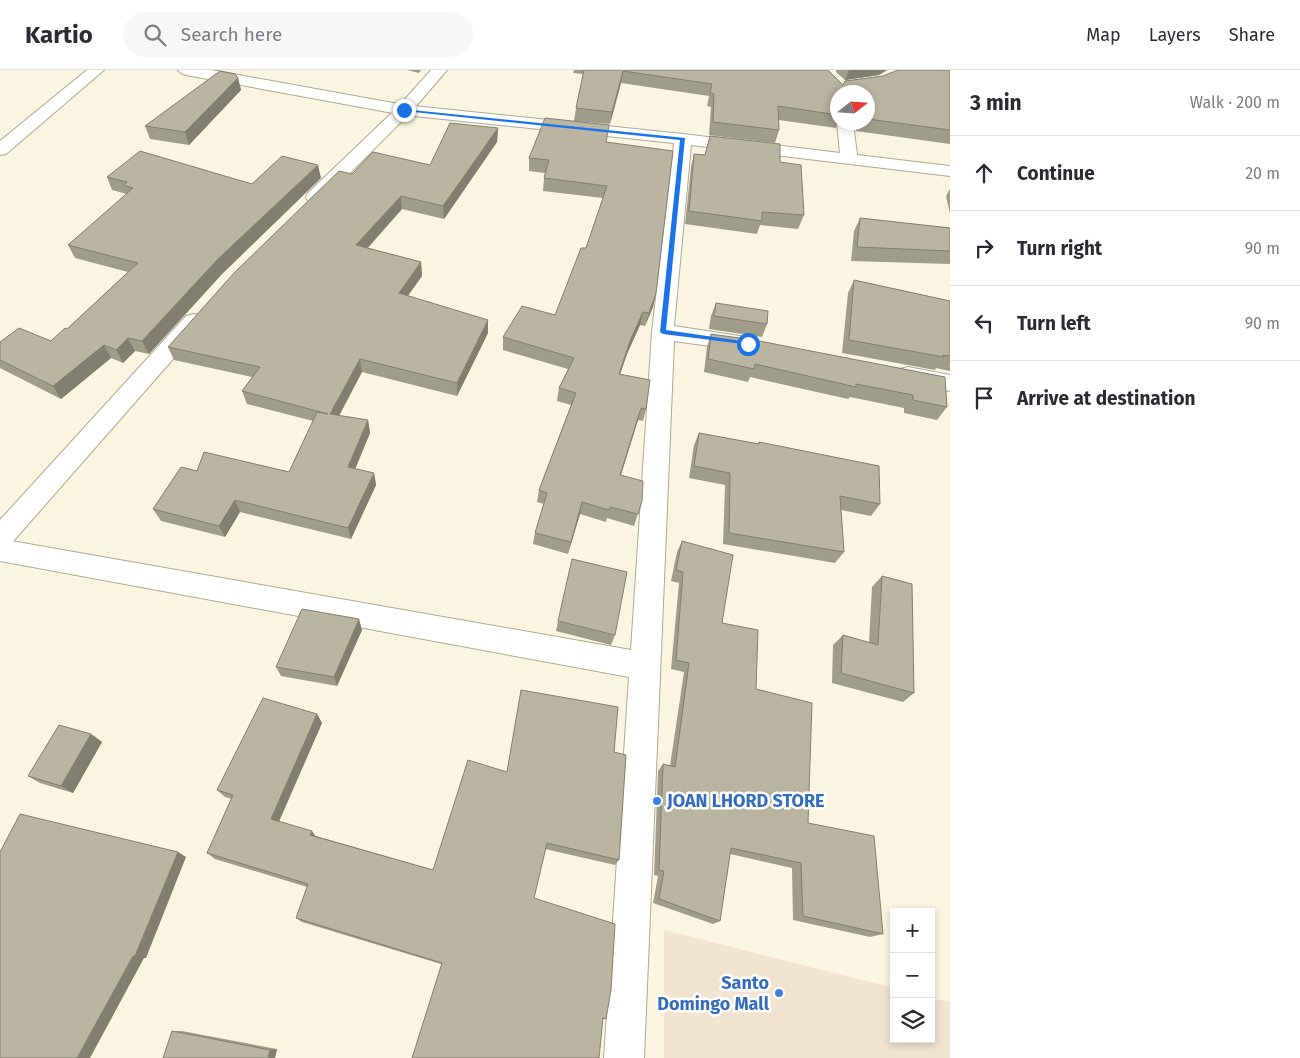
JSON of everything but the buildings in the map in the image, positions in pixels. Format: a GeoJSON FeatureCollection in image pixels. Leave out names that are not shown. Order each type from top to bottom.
{"type":"FeatureCollection","features":[{"type":"Feature","properties":{"kind":"street"},"geometry":{"type":"LineString","coordinates":[[0,150],[96,70]]}},
{"type":"Feature","properties":{"kind":"street"},"geometry":{"type":"LineString","coordinates":[[186,70],[404,110],[683,139],[950,171]]}},
{"type":"Feature","properties":{"kind":"street"},"geometry":{"type":"LineString","coordinates":[[300,212],[404,110],[439,70]]}},
{"type":"Feature","properties":{"kind":"street"},"geometry":{"type":"LineString","coordinates":[[846,130],[849,159]]}},
{"type":"Feature","properties":{"kind":"street"},"geometry":{"type":"LineString","coordinates":[[624,1058],[663,332],[683,139]]}},
{"type":"Feature","properties":{"kind":"street"},"geometry":{"type":"LineString","coordinates":[[0,538],[204,310]]}},
{"type":"Feature","properties":{"kind":"street"},"geometry":{"type":"LineString","coordinates":[[663,332],[767,348]]}},
{"type":"Feature","properties":{"kind":"street"},"geometry":{"type":"LineString","coordinates":[[886,371],[950,383]]}},
{"type":"Feature","properties":{"kind":"street"},"geometry":{"type":"LineString","coordinates":[[0,550],[645,666]]}},
{"type":"Feature","properties":{"kind":"shaded area","name":"Santo Domingo Mall"},"geometry":{"type":"Polygon","coordinates":[[[664,930],[890,987],[890,1043],[935,1043],[935,999],[950,1002],[950,1058],[664,1058],[664,930]]]}},
{"type":"Feature","properties":{"kind":"place","name":"JOAN LHORD STORE"},"geometry":{"type":"Point","coordinates":[657,801]}},
{"type":"Feature","properties":{"kind":"place","name":"Santo Domingo Mall"},"geometry":{"type":"Point","coordinates":[779,993]}},
{"type":"Feature","properties":{"kind":"route"},"geometry":{"type":"LineString","coordinates":[[404,110],[683,139],[663,332],[748,344]]}}]}
